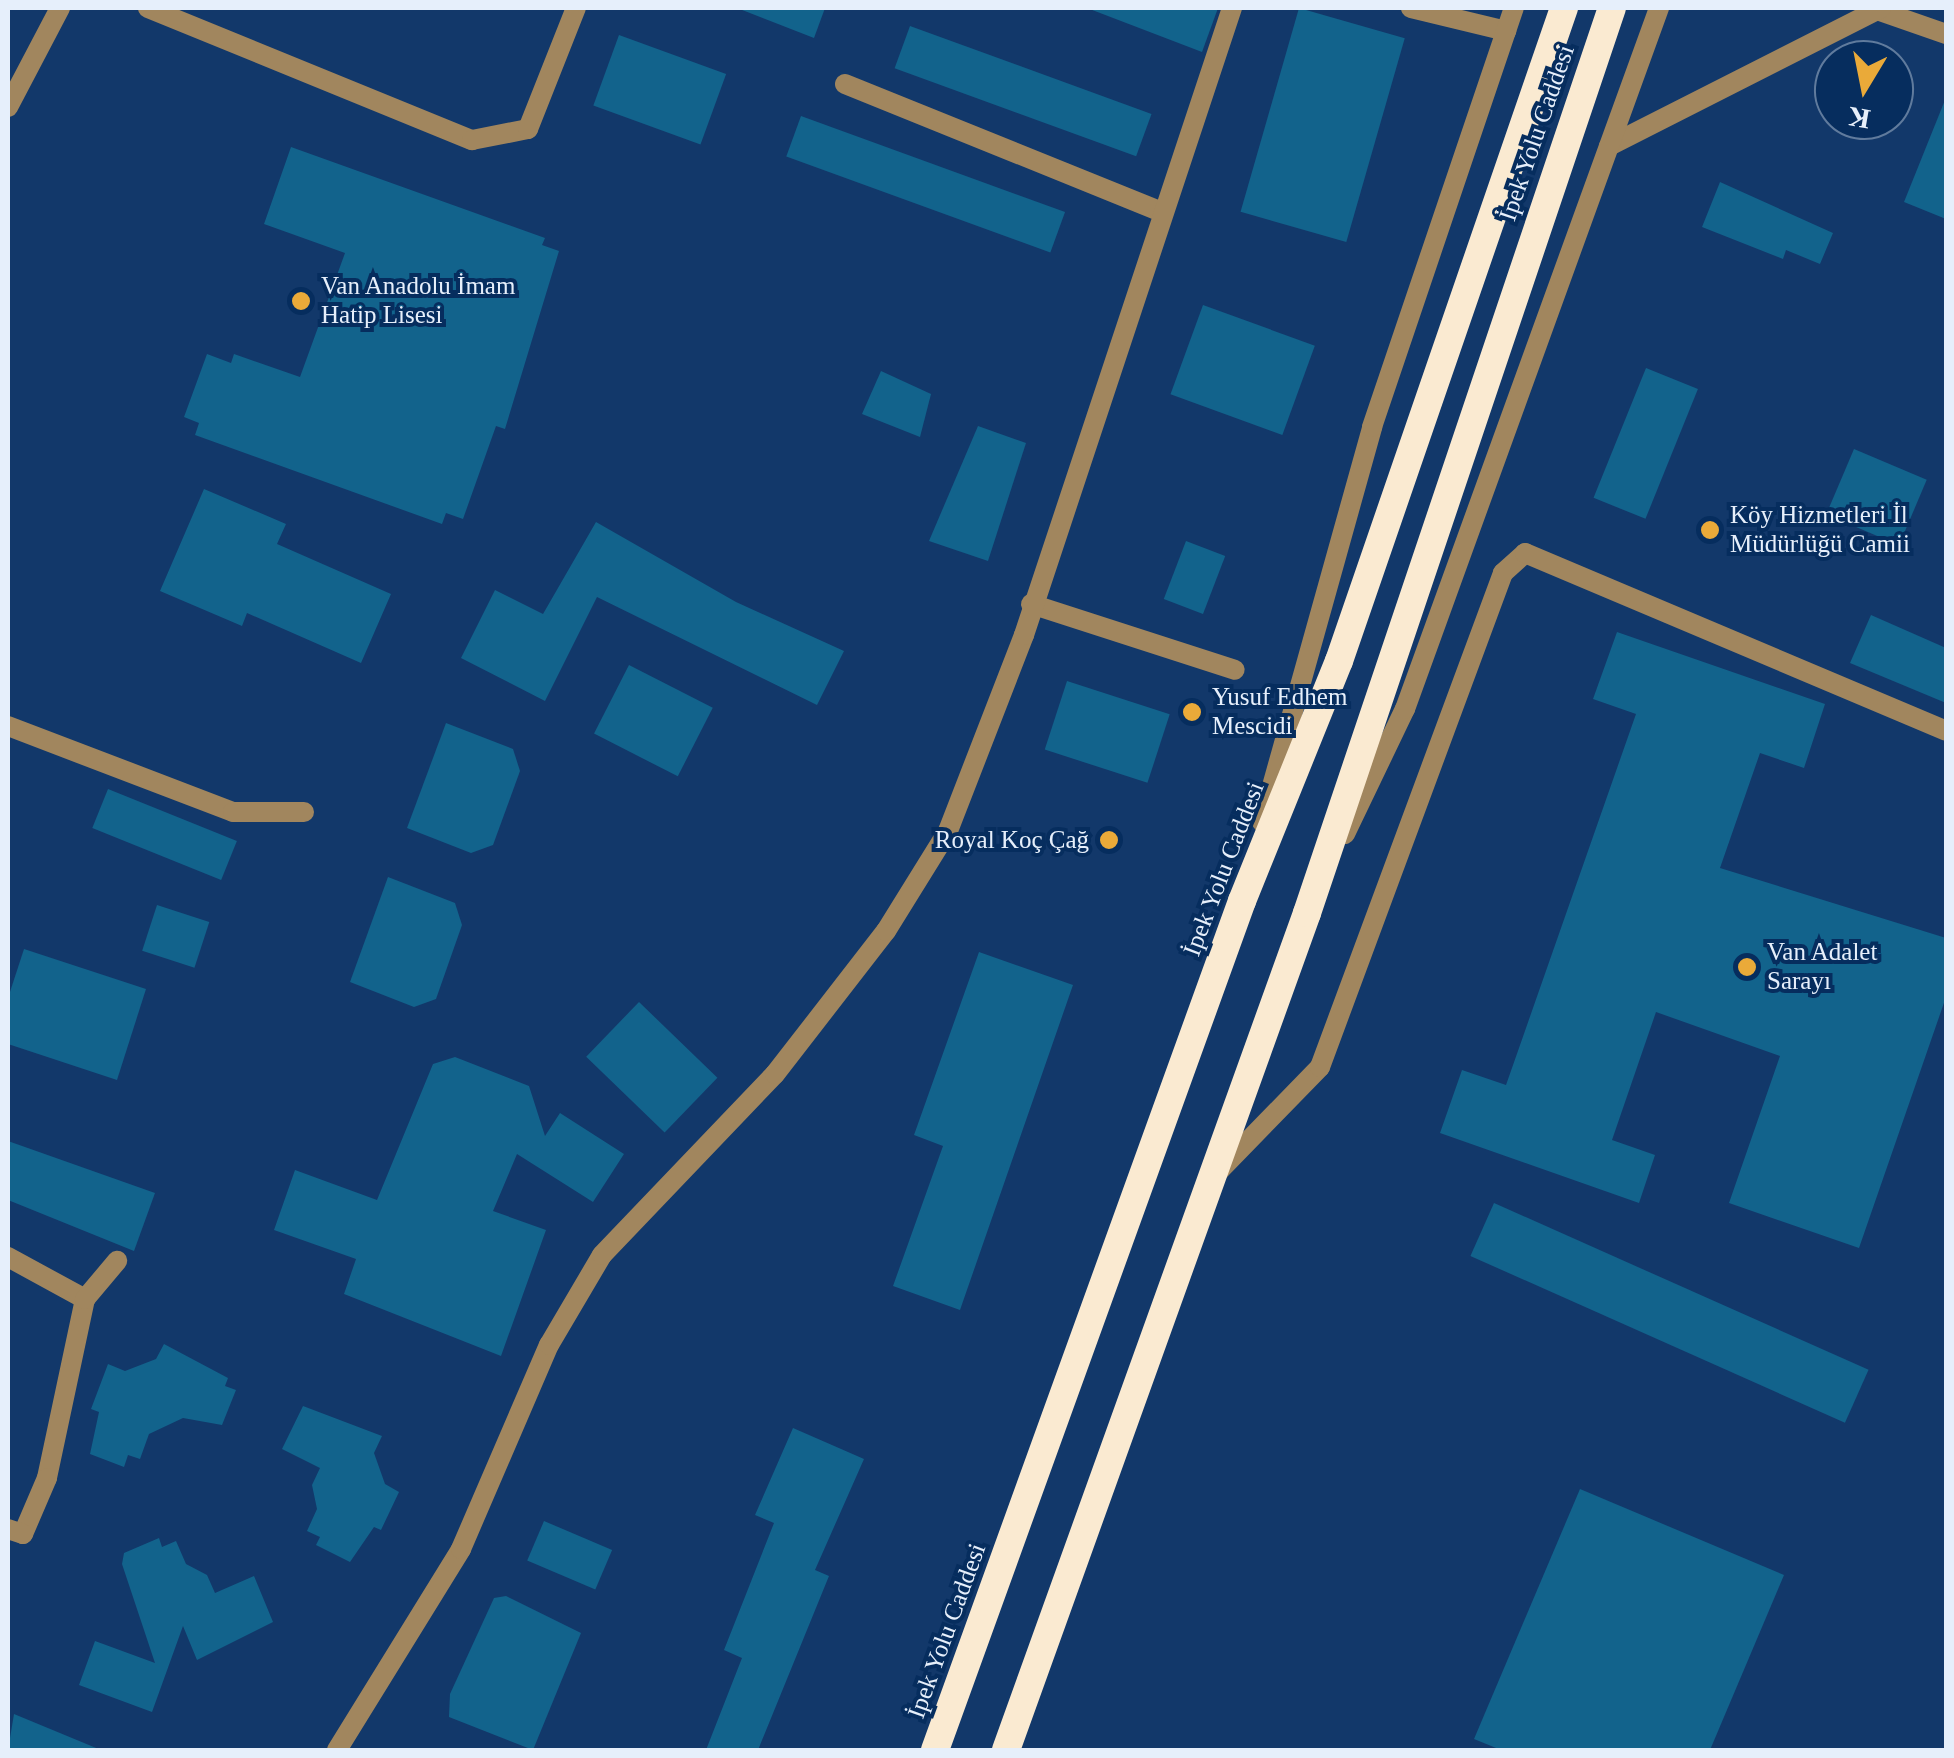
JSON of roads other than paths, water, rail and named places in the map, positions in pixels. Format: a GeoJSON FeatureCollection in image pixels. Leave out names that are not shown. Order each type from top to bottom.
{"type":"FeatureCollection","features":[{"type":"Feature","properties":{"kind":"highway","name":"İpek Yolu Caddesi"},"geometry":{"type":"LineString","coordinates":[[935,1750],[1242,901],[1339,661],[1564,8]]}},
{"type":"Feature","properties":{"kind":"highway","name":"İpek Yolu Caddesi"},"geometry":{"type":"LineString","coordinates":[[1006,1750],[1307,912],[1612,8]]}},
{"type":"Feature","properties":{"kind":"street"},"geometry":{"type":"LineString","coordinates":[[8,106],[60,8]]}},
{"type":"Feature","properties":{"kind":"street"},"geometry":{"type":"LineString","coordinates":[[148,8],[472,140],[528,130],[576,8]]}},
{"type":"Feature","properties":{"kind":"street"},"geometry":{"type":"LineString","coordinates":[[338,1750],[462,1549],[549,1344],[602,1255],[775,1074],[886,931],[948,831],[996,719],[1160,211],[1232,8]]}},
{"type":"Feature","properties":{"kind":"street"},"geometry":{"type":"LineString","coordinates":[[1411,8],[1506,31]]}},
{"type":"Feature","properties":{"kind":"street"},"geometry":{"type":"LineString","coordinates":[[1242,901],[1372,427],[1514,8]]}},
{"type":"Feature","properties":{"kind":"street"},"geometry":{"type":"LineString","coordinates":[[1307,912],[1405,709],[1659,8]]}},
{"type":"Feature","properties":{"kind":"street"},"geometry":{"type":"LineString","coordinates":[[1610,146],[1880,9],[1946,34]]}},
{"type":"Feature","properties":{"kind":"street"},"geometry":{"type":"LineString","coordinates":[[845,84],[1160,211]]}},
{"type":"Feature","properties":{"kind":"street"},"geometry":{"type":"LineString","coordinates":[[1213,1177],[1320,1067],[1503,572],[1525,553],[1946,731]]}},
{"type":"Feature","properties":{"kind":"street"},"geometry":{"type":"LineString","coordinates":[[1031,604],[1236,670]]}},
{"type":"Feature","properties":{"kind":"street"},"geometry":{"type":"LineString","coordinates":[[8,726],[233,812],[304,812]]}},
{"type":"Feature","properties":{"kind":"street"},"geometry":{"type":"LineString","coordinates":[[8,1257],[84,1299]]}},
{"type":"Feature","properties":{"kind":"street"},"geometry":{"type":"LineString","coordinates":[[8,1530],[23,1534],[47,1478],[84,1299],[116,1261]]}},
{"type":"Feature","properties":{"kind":"place","name":"Van Anadolu İmam Hatip Lisesi"},"geometry":{"type":"Point","coordinates":[301,301]}},
{"type":"Feature","properties":{"kind":"place","name":"Köy Hizmetleri İl Müdürlüğü Camii"},"geometry":{"type":"Point","coordinates":[1710,530]}},
{"type":"Feature","properties":{"kind":"place","name":"Yusuf Edhem Mescidi"},"geometry":{"type":"Point","coordinates":[1192,712]}},
{"type":"Feature","properties":{"kind":"place","name":"Royal Koç Çağ"},"geometry":{"type":"Point","coordinates":[1109,840]}},
{"type":"Feature","properties":{"kind":"place","name":"Van Adalet Sarayı"},"geometry":{"type":"Point","coordinates":[1747,967]}}]}
